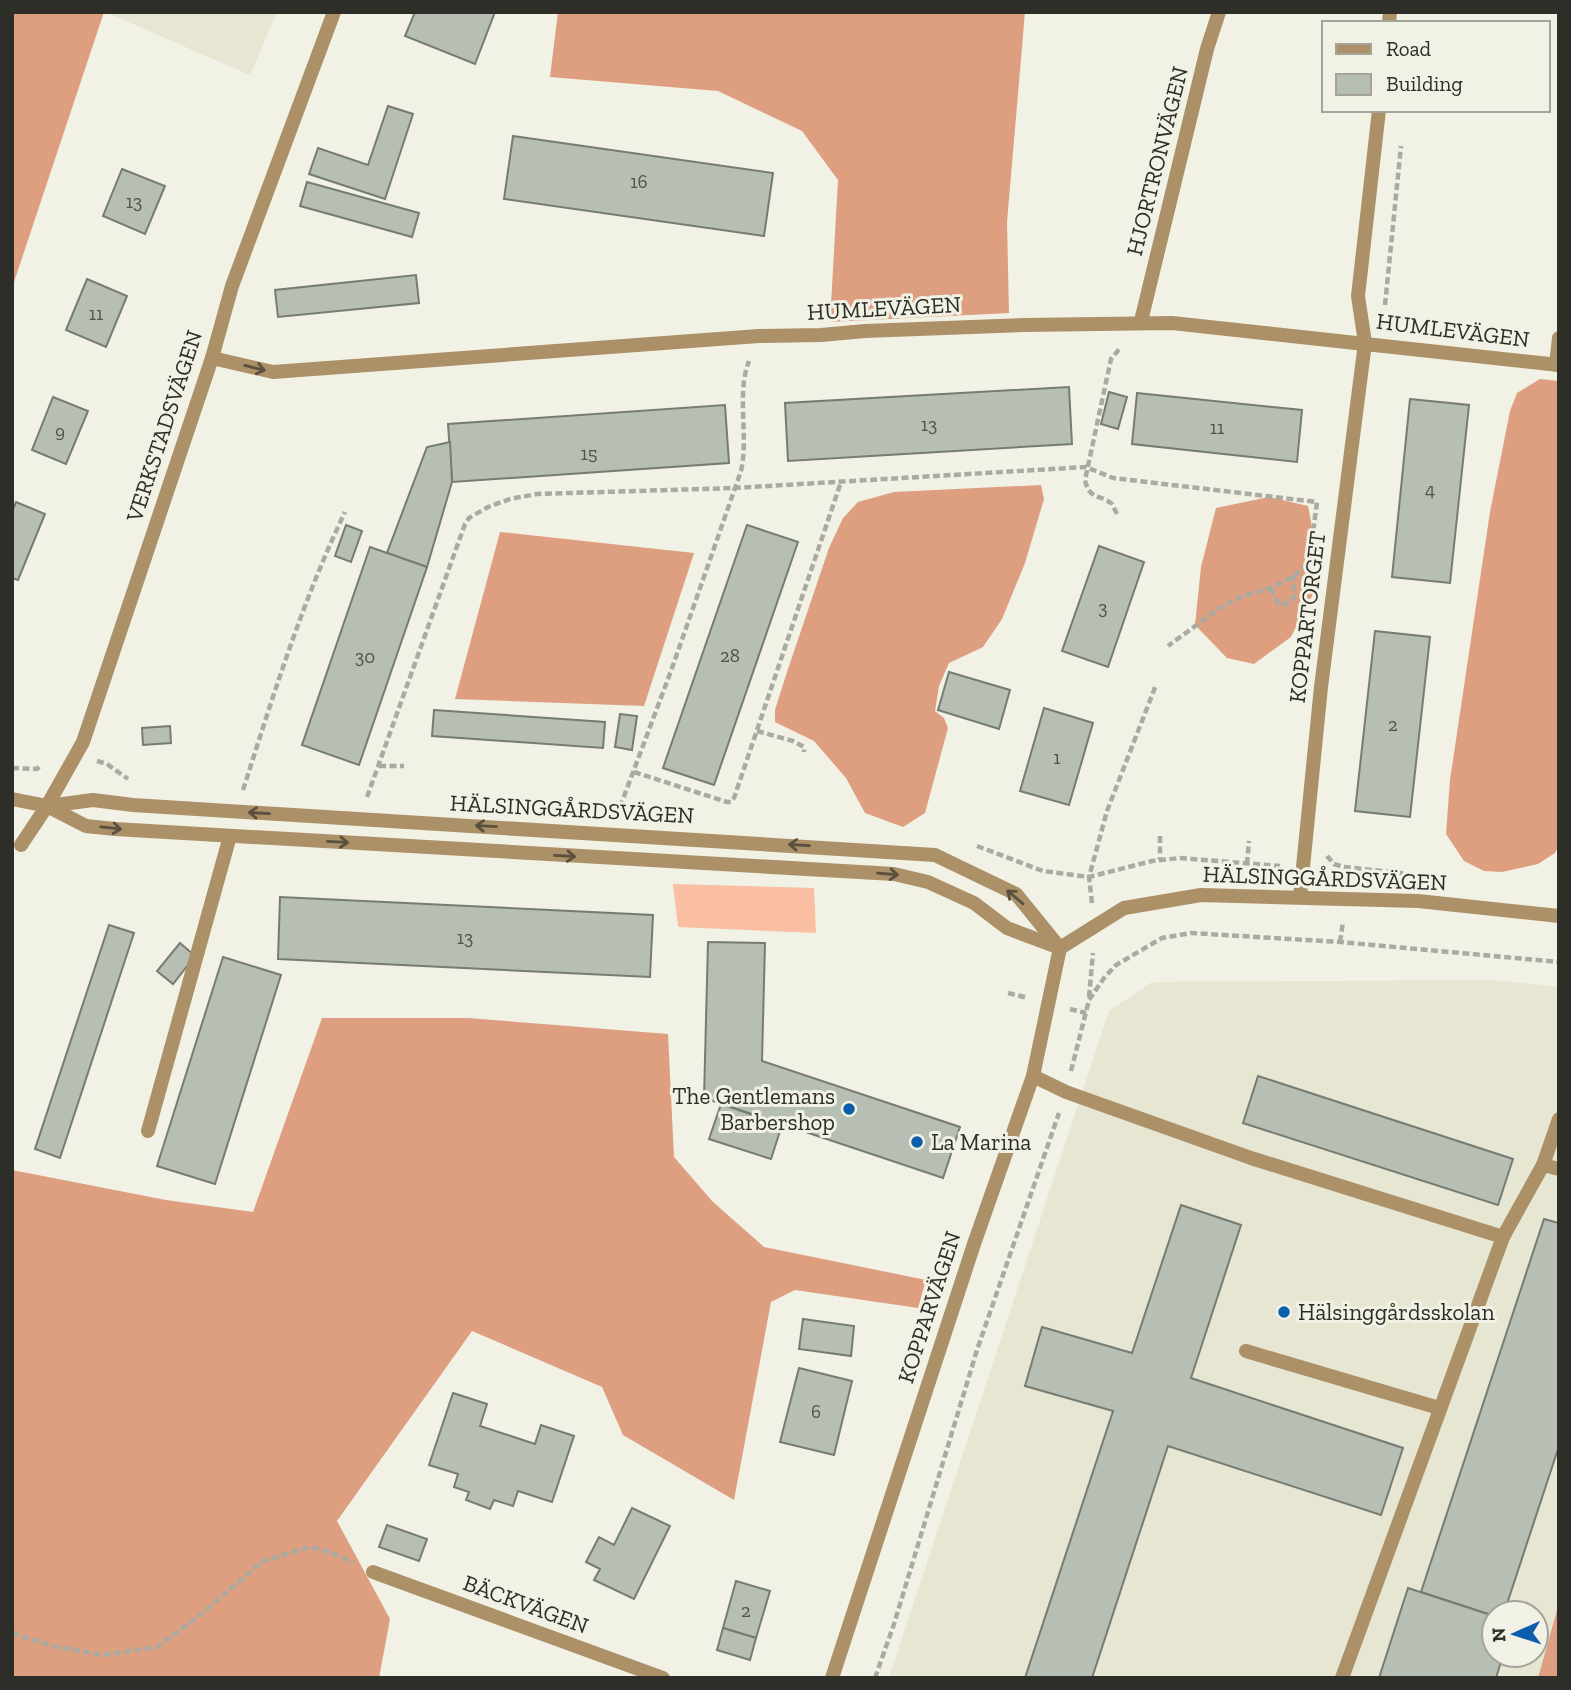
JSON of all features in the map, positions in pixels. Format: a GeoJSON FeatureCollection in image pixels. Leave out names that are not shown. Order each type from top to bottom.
{"type":"FeatureCollection","features":[{"type":"Feature","properties":{"kind":"street","name":"VERKSTADSVÄGEN"},"geometry":{"type":"LineString","coordinates":[[21,845],[47,806],[83,742],[212,358],[232,286],[334,12]]}},
{"type":"Feature","properties":{"kind":"street","name":"HJORTRONVÄGEN"},"geometry":{"type":"LineString","coordinates":[[1141,321],[1207,49],[1219,12]]}},
{"type":"Feature","properties":{"kind":"street","name":"KOPPARTORGET"},"geometry":{"type":"LineString","coordinates":[[1300,897],[1320,697],[1365,343],[1358,296],[1379,112]]}},
{"type":"Feature","properties":{"kind":"street","name":"HUMLEVÄGEN"},"geometry":{"type":"LineString","coordinates":[[212,358],[273,372],[759,335],[821,335],[1141,321],[1557,365]]}},
{"type":"Feature","properties":{"kind":"street"},"geometry":{"type":"LineString","coordinates":[[1557,365],[1559,338]]}},
{"type":"Feature","properties":{"kind":"street","name":"HÄLSINGGÅRDSVÄGEN"},"geometry":{"type":"LineString","coordinates":[[12,799],[47,806],[86,825],[230,836],[894,874],[928,882],[974,903],[1007,928],[1060,948]]}},
{"type":"Feature","properties":{"kind":"street","name":"HÄLSINGGÅRDSVÄGEN"},"geometry":{"type":"LineString","coordinates":[[47,806],[93,800],[132,806],[935,855],[1016,894],[1060,948]]}},
{"type":"Feature","properties":{"kind":"street"},"geometry":{"type":"LineString","coordinates":[[149,1131],[230,836]]}},
{"type":"Feature","properties":{"kind":"street","name":"HÄLSINGGÅRDSVÄGEN"},"geometry":{"type":"LineString","coordinates":[[1060,948],[1124,908],[1201,895],[1418,901],[1559,916]]}},
{"type":"Feature","properties":{"kind":"street","name":"KOPPARVÄGEN"},"geometry":{"type":"LineString","coordinates":[[832,1678],[974,1244],[1033,1076],[1060,948]]}},
{"type":"Feature","properties":{"kind":"street"},"geometry":{"type":"LineString","coordinates":[[1033,1076],[1066,1092],[1251,1158],[1503,1237]]}},
{"type":"Feature","properties":{"kind":"street"},"geometry":{"type":"LineString","coordinates":[[1342,1678],[1503,1237],[1543,1165],[1559,1119]]}},
{"type":"Feature","properties":{"kind":"street"},"geometry":{"type":"LineString","coordinates":[[1543,1165],[1559,1169]]}},
{"type":"Feature","properties":{"kind":"street"},"geometry":{"type":"LineString","coordinates":[[1246,1351],[1439,1408]]}},
{"type":"Feature","properties":{"kind":"street","name":"BÄCKVÄGEN"},"geometry":{"type":"LineString","coordinates":[[373,1572],[663,1678]]}},
{"type":"Feature","properties":{"kind":"path"},"geometry":{"type":"LineString","coordinates":[[1384,317],[1402,138]]}},
{"type":"Feature","properties":{"kind":"path"},"geometry":{"type":"LineString","coordinates":[[1117,514],[1111,504],[1087,488],[1084,480],[1111,359],[1141,321]]}},
{"type":"Feature","properties":{"kind":"path"},"geometry":{"type":"LineString","coordinates":[[620,807],[699,593],[745,456],[746,367],[759,335]]}},
{"type":"Feature","properties":{"kind":"path"},"geometry":{"type":"LineString","coordinates":[[363,808],[454,549],[469,518],[500,503],[537,494],[734,488],[1086,467],[1113,478],[1317,502],[1309,563],[1294,576],[1271,588],[1240,597],[1217,610],[1167,646]]}},
{"type":"Feature","properties":{"kind":"path"},"geometry":{"type":"LineString","coordinates":[[634,772],[731,802],[841,482]]}},
{"type":"Feature","properties":{"kind":"path"},"geometry":{"type":"LineString","coordinates":[[239,801],[290,646],[321,563],[345,512]]}},
{"type":"Feature","properties":{"kind":"path"},"geometry":{"type":"LineString","coordinates":[[1271,588],[1278,604],[1288,603],[1294,597],[1294,576]]}},
{"type":"Feature","properties":{"kind":"path"},"geometry":{"type":"LineString","coordinates":[[1088,877],[1107,811],[1156,685]]}},
{"type":"Feature","properties":{"kind":"path"},"geometry":{"type":"LineString","coordinates":[[757,732],[793,741],[804,747],[804,752]]}},
{"type":"Feature","properties":{"kind":"path"},"geometry":{"type":"LineString","coordinates":[[379,766],[404,766]]}},
{"type":"Feature","properties":{"kind":"path"},"geometry":{"type":"LineString","coordinates":[[1160,836],[1160,860]]}},
{"type":"Feature","properties":{"kind":"path"},"geometry":{"type":"LineString","coordinates":[[1247,864],[1249,841]]}},
{"type":"Feature","properties":{"kind":"path"},"geometry":{"type":"LineString","coordinates":[[969,843],[1043,871],[1088,877],[1180,858],[1303,868],[1327,857]]}},
{"type":"Feature","properties":{"kind":"path"},"geometry":{"type":"LineString","coordinates":[[875,1678],[894,1624],[977,1350],[1066,1092],[1089,1000],[1116,965],[1162,938],[1191,933],[1340,942],[1559,962]]}},
{"type":"Feature","properties":{"kind":"path"},"geometry":{"type":"LineString","coordinates":[[12,1633],[53,1646],[103,1655],[157,1647],[200,1615],[263,1561],[284,1553],[310,1547],[330,1552],[373,1572]]}},
{"type":"Feature","properties":{"kind":"shaded area"},"geometry":{"type":"Polygon","coordinates":[[[12,12],[104,12],[12,288],[12,12]]]}},
{"type":"Feature","properties":{"kind":"shaded area"},"geometry":{"type":"Polygon","coordinates":[[[105,12],[277,12],[250,75],[105,12]]]}},
{"type":"Feature","properties":{"kind":"shaded area"},"geometry":{"type":"Polygon","coordinates":[[[558,12],[1025,12],[1007,222],[1009,313],[830,322],[838,180],[802,131],[718,91],[550,77],[558,12]]]}},
{"type":"Feature","properties":{"kind":"shaded area"},"geometry":{"type":"Polygon","coordinates":[[[1540,379],[1559,381],[1559,845],[1555,853],[1538,864],[1502,872],[1484,871],[1464,861],[1446,834],[1450,780],[1490,512],[1510,411],[1517,393],[1540,379]]]}},
{"type":"Feature","properties":{"kind":"shaded area"},"geometry":{"type":"Polygon","coordinates":[[[1041,485],[1044,499],[1025,563],[1002,619],[983,647],[949,663],[939,686],[935,711],[944,718],[948,728],[925,813],[903,827],[865,813],[846,778],[814,741],[775,722],[775,710],[786,675],[829,548],[843,518],[858,502],[894,492],[1041,485]]]}},
{"type":"Feature","properties":{"kind":"shaded area"},"geometry":{"type":"Polygon","coordinates":[[[1269,497],[1308,506],[1316,548],[1316,588],[1291,637],[1254,664],[1227,658],[1195,625],[1201,567],[1216,508],[1269,497]]]}},
{"type":"Feature","properties":{"kind":"shaded area"},"geometry":{"type":"Polygon","coordinates":[[[500,532],[694,553],[644,706],[455,699],[500,532]]]}},
{"type":"Feature","properties":{"kind":"shaded area"},"geometry":{"type":"Polygon","coordinates":[[[673,884],[814,888],[816,933],[678,927],[673,884]]]}},
{"type":"Feature","properties":{"kind":"shaded area","name":"Hälsinggårdsskolan"},"geometry":{"type":"Polygon","coordinates":[[[1491,980],[1559,987],[1559,1678],[889,1678],[1109,1011],[1152,982],[1491,980]]]}},
{"type":"Feature","properties":{"kind":"shaded area"},"geometry":{"type":"Polygon","coordinates":[[[322,1018],[468,1018],[668,1034],[674,1157],[712,1201],[764,1247],[926,1280],[918,1308],[795,1290],[771,1302],[734,1500],[623,1435],[602,1387],[472,1331],[337,1521],[390,1619],[379,1678],[12,1678],[12,1170],[166,1200],[253,1212],[322,1018]]]}},
{"type":"Feature","properties":{"kind":"shaded area"},"geometry":{"type":"Polygon","coordinates":[[[1559,1603],[1559,1678],[1538,1678],[1541,1669],[1550,1669],[1550,1635],[1559,1603]]]}},
{"type":"Feature","properties":{"kind":"building"},"geometry":{"type":"Polygon","coordinates":[[[415,12],[495,12],[475,64],[405,36],[415,12]]]}},
{"type":"Feature","properties":{"kind":"building"},"geometry":{"type":"Polygon","coordinates":[[[388,106],[413,114],[385,199],[309,174],[318,148],[368,165],[388,106]]]}},
{"type":"Feature","properties":{"kind":"building"},"geometry":{"type":"Polygon","coordinates":[[[513,136],[773,173],[764,236],[504,199],[513,136]]]}},
{"type":"Feature","properties":{"kind":"building"},"geometry":{"type":"Polygon","coordinates":[[[122,169],[165,186],[145,234],[103,216],[122,169]]]}},
{"type":"Feature","properties":{"kind":"building"},"geometry":{"type":"Polygon","coordinates":[[[307,182],[419,213],[412,237],[300,206],[307,182]]]}},
{"type":"Feature","properties":{"kind":"building"},"geometry":{"type":"Polygon","coordinates":[[[416,275],[419,303],[278,317],[275,290],[416,275]]]}},
{"type":"Feature","properties":{"kind":"building"},"geometry":{"type":"Polygon","coordinates":[[[87,279],[127,296],[106,347],[66,330],[87,279]]]}},
{"type":"Feature","properties":{"kind":"building"},"geometry":{"type":"Polygon","coordinates":[[[1069,387],[1072,444],[788,461],[785,403],[1069,387]]]}},
{"type":"Feature","properties":{"kind":"building"},"geometry":{"type":"Polygon","coordinates":[[[1109,392],[1127,397],[1118,429],[1101,424],[1109,392]]]}},
{"type":"Feature","properties":{"kind":"building"},"geometry":{"type":"Polygon","coordinates":[[[1137,393],[1302,410],[1297,462],[1132,444],[1137,393]]]}},
{"type":"Feature","properties":{"kind":"building"},"geometry":{"type":"Polygon","coordinates":[[[53,397],[88,411],[66,464],[32,450],[53,397]]]}},
{"type":"Feature","properties":{"kind":"building"},"geometry":{"type":"Polygon","coordinates":[[[1410,399],[1469,405],[1450,583],[1392,577],[1410,399]]]}},
{"type":"Feature","properties":{"kind":"building"},"geometry":{"type":"Polygon","coordinates":[[[725,405],[729,463],[452,482],[448,424],[725,405]]]}},
{"type":"Feature","properties":{"kind":"building"},"geometry":{"type":"Polygon","coordinates":[[[450,442],[452,482],[427,567],[387,553],[427,447],[450,442]]]}},
{"type":"Feature","properties":{"kind":"building"},"geometry":{"type":"Polygon","coordinates":[[[16,502],[45,514],[18,580],[12,578],[12,512],[16,502]]]}},
{"type":"Feature","properties":{"kind":"building"},"geometry":{"type":"Polygon","coordinates":[[[346,525],[362,531],[351,562],[335,556],[346,525]]]}},
{"type":"Feature","properties":{"kind":"building"},"geometry":{"type":"Polygon","coordinates":[[[747,525],[798,542],[714,785],[663,768],[747,525]]]}},
{"type":"Feature","properties":{"kind":"building"},"geometry":{"type":"Polygon","coordinates":[[[1099,546],[1144,562],[1108,667],[1062,651],[1099,546]]]}},
{"type":"Feature","properties":{"kind":"building"},"geometry":{"type":"Polygon","coordinates":[[[370,547],[427,567],[359,765],[302,745],[370,547]]]}},
{"type":"Feature","properties":{"kind":"building"},"geometry":{"type":"Polygon","coordinates":[[[1375,631],[1430,637],[1410,817],[1355,811],[1375,631]]]}},
{"type":"Feature","properties":{"kind":"building"},"geometry":{"type":"Polygon","coordinates":[[[949,672],[1010,690],[999,729],[938,710],[949,672]]]}},
{"type":"Feature","properties":{"kind":"building"},"geometry":{"type":"Polygon","coordinates":[[[1044,708],[1093,723],[1069,805],[1020,791],[1044,708]]]}},
{"type":"Feature","properties":{"kind":"building"},"geometry":{"type":"Polygon","coordinates":[[[434,710],[605,722],[603,748],[432,736],[434,710]]]}},
{"type":"Feature","properties":{"kind":"building"},"geometry":{"type":"Polygon","coordinates":[[[620,714],[637,716],[632,750],[615,747],[620,714]]]}},
{"type":"Feature","properties":{"kind":"building"},"geometry":{"type":"Polygon","coordinates":[[[170,726],[171,743],[143,745],[142,728],[170,726]]]}},
{"type":"Feature","properties":{"kind":"building"},"geometry":{"type":"Polygon","coordinates":[[[280,897],[653,915],[650,977],[278,959],[280,897]]]}},
{"type":"Feature","properties":{"kind":"building"},"geometry":{"type":"Polygon","coordinates":[[[109,925],[134,933],[60,1158],[35,1149],[109,925]]]}},
{"type":"Feature","properties":{"kind":"building"},"geometry":{"type":"Polygon","coordinates":[[[708,942],[765,943],[762,1061],[960,1127],[943,1178],[704,1098],[708,942]]]}},
{"type":"Feature","properties":{"kind":"building"},"geometry":{"type":"Polygon","coordinates":[[[180,943],[195,956],[173,984],[157,971],[180,943]]]}},
{"type":"Feature","properties":{"kind":"building"},"geometry":{"type":"Polygon","coordinates":[[[223,957],[281,975],[215,1184],[157,1166],[223,957]]]}},
{"type":"Feature","properties":{"kind":"building"},"geometry":{"type":"Polygon","coordinates":[[[1258,1076],[1513,1159],[1498,1205],[1243,1123],[1258,1076]]]}},
{"type":"Feature","properties":{"kind":"building"},"geometry":{"type":"Polygon","coordinates":[[[721,1104],[782,1125],[771,1159],[709,1139],[721,1104]]]}},
{"type":"Feature","properties":{"kind":"building"},"geometry":{"type":"Polygon","coordinates":[[[1181,1205],[1241,1225],[1191,1378],[1403,1448],[1381,1515],[1168,1446],[1092,1678],[1025,1678],[1113,1411],[1025,1386],[1042,1327],[1132,1353],[1181,1205]]]}},
{"type":"Feature","properties":{"kind":"building"},"geometry":{"type":"Polygon","coordinates":[[[1544,1219],[1559,1223],[1559,1446],[1509,1599],[1480,1599],[1480,1611],[1421,1592],[1544,1219]]]}},
{"type":"Feature","properties":{"kind":"building"},"geometry":{"type":"Polygon","coordinates":[[[803,1319],[854,1326],[851,1356],[799,1349],[803,1319]]]}},
{"type":"Feature","properties":{"kind":"building"},"geometry":{"type":"Polygon","coordinates":[[[799,1368],[852,1381],[834,1455],[780,1442],[799,1368]]]}},
{"type":"Feature","properties":{"kind":"building"},"geometry":{"type":"Polygon","coordinates":[[[453,1393],[487,1404],[480,1426],[535,1444],[541,1425],[574,1436],[552,1502],[518,1491],[513,1506],[494,1500],[490,1509],[466,1500],[469,1492],[454,1487],[458,1474],[429,1465],[453,1393]]]}},
{"type":"Feature","properties":{"kind":"building"},"geometry":{"type":"Polygon","coordinates":[[[632,1508],[670,1526],[634,1599],[594,1580],[600,1569],[586,1562],[599,1537],[614,1545],[632,1508]]]}},
{"type":"Feature","properties":{"kind":"building"},"geometry":{"type":"Polygon","coordinates":[[[387,1525],[427,1539],[419,1561],[379,1547],[387,1525]]]}},
{"type":"Feature","properties":{"kind":"building"},"geometry":{"type":"Polygon","coordinates":[[[736,1581],[770,1591],[756,1638],[723,1628],[736,1581]]]}},
{"type":"Feature","properties":{"kind":"building"},"geometry":{"type":"Polygon","coordinates":[[[1408,1588],[1480,1611],[1480,1669],[1499,1669],[1496,1678],[1379,1678],[1408,1588]]]}},
{"type":"Feature","properties":{"kind":"building"},"geometry":{"type":"Polygon","coordinates":[[[723,1628],[756,1638],[750,1660],[717,1650],[723,1628]]]}},
{"type":"Feature","properties":{"kind":"place","name":"The Gentlemans Barbershop"},"geometry":{"type":"Point","coordinates":[849,1109]}},
{"type":"Feature","properties":{"kind":"place","name":"La Marina"},"geometry":{"type":"Point","coordinates":[917,1142]}},
{"type":"Feature","properties":{"kind":"place","name":"Hälsinggårdsskolan"},"geometry":{"type":"Point","coordinates":[1284,1312]}}]}
